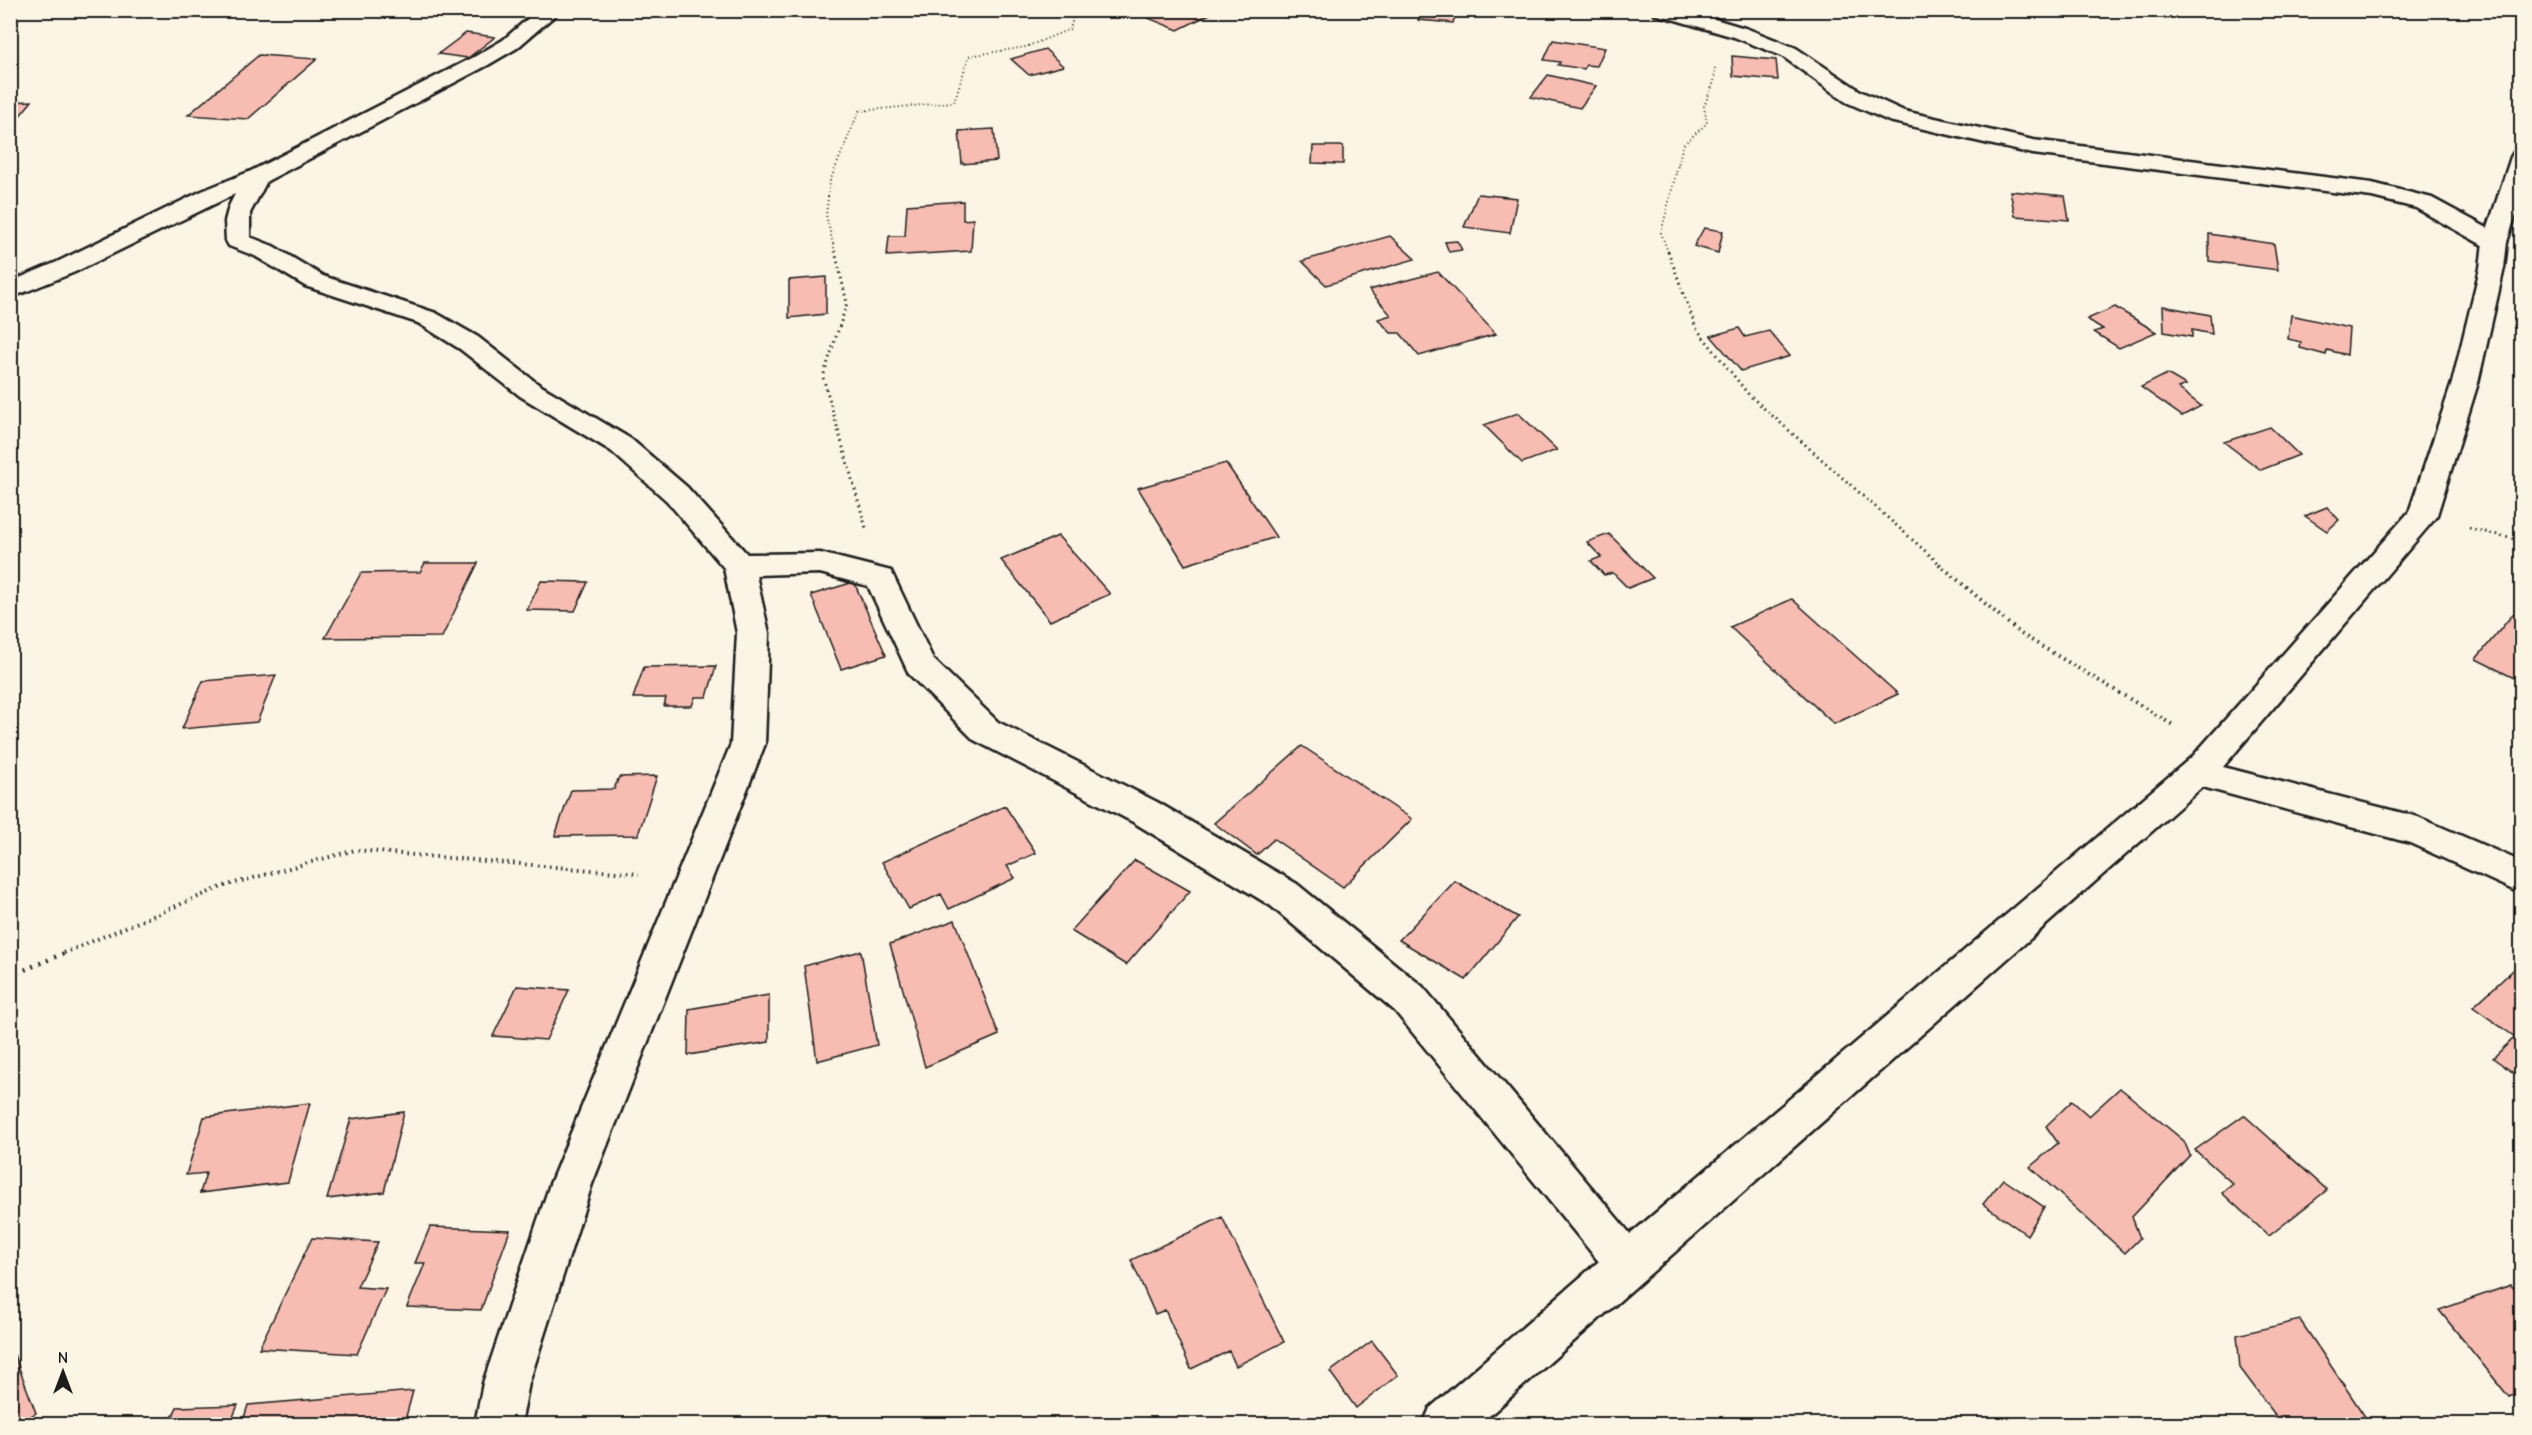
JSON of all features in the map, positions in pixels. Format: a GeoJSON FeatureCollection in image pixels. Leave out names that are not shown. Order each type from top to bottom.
{"type":"FeatureCollection","features":[{"type":"Feature","properties":{"kind":"street"},"geometry":{"type":"LineString","coordinates":[[10,291],[259,176],[481,61],[510,44],[551,10]]}},
{"type":"Feature","properties":{"kind":"street"},"geometry":{"type":"LineString","coordinates":[[1662,10],[1789,52],[1854,97],[1897,116],[2033,147],[2372,190],[2424,203],[2495,242]]}},
{"type":"Feature","properties":{"kind":"street"},"geometry":{"type":"LineString","coordinates":[[1446,1425],[1628,1264],[2208,762],[2422,515],[2465,383],[2492,268],[2495,242],[2522,157]]}},
{"type":"Feature","properties":{"kind":"street"},"geometry":{"type":"LineString","coordinates":[[259,176],[241,201],[235,224],[238,241],[264,251],[314,281],[427,318],[469,343],[529,390],[621,445],[677,494],[739,565],[753,633],[748,744],[571,1184],[506,1383],[498,1425]]}},
{"type":"Feature","properties":{"kind":"street"},"geometry":{"type":"LineString","coordinates":[[739,565],[820,562],[880,578],[920,666],[986,731],[1145,812],[1284,895],[1409,999],[1628,1264]]}},
{"type":"Feature","properties":{"kind":"street"},"geometry":{"type":"LineString","coordinates":[[2208,762],[2418,831],[2522,879]]}},
{"type":"Feature","properties":{"kind":"path"},"geometry":{"type":"LineString","coordinates":[[880,578],[823,377],[847,303],[825,215],[830,181],[859,111],[954,102],[969,56],[1026,47],[1070,29],[1072,22],[1070,10]]}},
{"type":"Feature","properties":{"kind":"path"},"geometry":{"type":"LineString","coordinates":[[1722,28],[1714,82],[1704,106],[1707,123],[1683,145],[1661,233],[1696,328],[1749,395],[1848,485],[2021,634],[2149,712],[2208,762]]}},
{"type":"Feature","properties":{"kind":"path"},"geometry":{"type":"LineString","coordinates":[[10,976],[224,886],[355,850],[694,878]]}},
{"type":"Feature","properties":{"kind":"building"},"geometry":{"type":"Polygon","coordinates":[[[1162,10],[1218,10],[1178,30],[1148,18],[1162,10]]]}},
{"type":"Feature","properties":{"kind":"building"},"geometry":{"type":"Polygon","coordinates":[[[1421,10],[1457,10],[1453,23],[1418,20],[1421,10]]]}},
{"type":"Feature","properties":{"kind":"building"},"geometry":{"type":"Polygon","coordinates":[[[466,33],[495,37],[468,58],[438,54],[466,33]]]}},
{"type":"Feature","properties":{"kind":"building"},"geometry":{"type":"Polygon","coordinates":[[[1553,40],[1605,48],[1597,66],[1586,65],[1584,69],[1558,65],[1560,62],[1544,60],[1553,40]]]}},
{"type":"Feature","properties":{"kind":"building"},"geometry":{"type":"Polygon","coordinates":[[[1045,49],[1063,66],[1029,75],[1011,59],[1045,49]]]}},
{"type":"Feature","properties":{"kind":"building"},"geometry":{"type":"Polygon","coordinates":[[[259,55],[317,59],[248,119],[188,115],[259,55]]]}},
{"type":"Feature","properties":{"kind":"building"},"geometry":{"type":"Polygon","coordinates":[[[1732,56],[1776,60],[1778,80],[1733,76],[1732,56]]]}},
{"type":"Feature","properties":{"kind":"building"},"geometry":{"type":"Polygon","coordinates":[[[1548,75],[1596,86],[1580,108],[1531,97],[1548,75]]]}},
{"type":"Feature","properties":{"kind":"building"},"geometry":{"type":"Polygon","coordinates":[[[32,101],[18,118],[10,119],[10,102],[32,101]]]}},
{"type":"Feature","properties":{"kind":"building"},"geometry":{"type":"Polygon","coordinates":[[[994,129],[997,161],[962,164],[959,131],[994,129]]]}},
{"type":"Feature","properties":{"kind":"building"},"geometry":{"type":"Polygon","coordinates":[[[1313,146],[1343,146],[1343,164],[1312,163],[1313,146]]]}},
{"type":"Feature","properties":{"kind":"building"},"geometry":{"type":"Polygon","coordinates":[[[2010,191],[2065,196],[2069,220],[2015,216],[2010,191]]]}},
{"type":"Feature","properties":{"kind":"building"},"geometry":{"type":"Polygon","coordinates":[[[1478,194],[1517,198],[1510,233],[1464,227],[1478,194]]]}},
{"type":"Feature","properties":{"kind":"building"},"geometry":{"type":"Polygon","coordinates":[[[963,201],[963,220],[973,219],[971,251],[887,256],[889,236],[905,236],[907,205],[963,201]]]}},
{"type":"Feature","properties":{"kind":"building"},"geometry":{"type":"Polygon","coordinates":[[[1704,228],[1723,231],[1718,253],[1694,246],[1704,228]]]}},
{"type":"Feature","properties":{"kind":"building"},"geometry":{"type":"Polygon","coordinates":[[[2209,234],[2274,244],[2278,270],[2209,261],[2209,234]]]}},
{"type":"Feature","properties":{"kind":"building"},"geometry":{"type":"Polygon","coordinates":[[[1390,236],[1415,259],[1326,285],[1302,261],[1390,236]]]}},
{"type":"Feature","properties":{"kind":"building"},"geometry":{"type":"Polygon","coordinates":[[[1457,241],[1462,250],[1449,252],[1445,242],[1457,241]]]}},
{"type":"Feature","properties":{"kind":"building"},"geometry":{"type":"Polygon","coordinates":[[[1438,272],[1496,334],[1419,356],[1400,333],[1391,333],[1378,319],[1391,315],[1369,290],[1438,272]]]}},
{"type":"Feature","properties":{"kind":"building"},"geometry":{"type":"Polygon","coordinates":[[[826,277],[826,314],[789,318],[789,280],[826,277]]]}},
{"type":"Feature","properties":{"kind":"building"},"geometry":{"type":"Polygon","coordinates":[[[2163,306],[2210,315],[2212,334],[2192,330],[2192,337],[2164,332],[2163,306]]]}},
{"type":"Feature","properties":{"kind":"building"},"geometry":{"type":"Polygon","coordinates":[[[2115,307],[2156,332],[2119,348],[2094,332],[2103,329],[2087,319],[2115,307]]]}},
{"type":"Feature","properties":{"kind":"building"},"geometry":{"type":"Polygon","coordinates":[[[2291,315],[2349,328],[2347,355],[2327,350],[2326,355],[2300,348],[2301,342],[2288,339],[2291,315]]]}},
{"type":"Feature","properties":{"kind":"building"},"geometry":{"type":"Polygon","coordinates":[[[1739,328],[1745,337],[1769,331],[1790,356],[1741,371],[1711,336],[1739,328]]]}},
{"type":"Feature","properties":{"kind":"building"},"geometry":{"type":"Polygon","coordinates":[[[2167,374],[2186,385],[2178,388],[2201,406],[2182,416],[2141,387],[2167,374]]]}},
{"type":"Feature","properties":{"kind":"building"},"geometry":{"type":"Polygon","coordinates":[[[1518,413],[1557,450],[1522,463],[1484,425],[1518,413]]]}},
{"type":"Feature","properties":{"kind":"building"},"geometry":{"type":"Polygon","coordinates":[[[2270,427],[2299,455],[2261,470],[2224,442],[2270,427]]]}},
{"type":"Feature","properties":{"kind":"building"},"geometry":{"type":"Polygon","coordinates":[[[1226,463],[1276,537],[1185,565],[1138,488],[1226,463]]]}},
{"type":"Feature","properties":{"kind":"building"},"geometry":{"type":"Polygon","coordinates":[[[2327,507],[2339,520],[2327,531],[2305,516],[2327,507]]]}},
{"type":"Feature","properties":{"kind":"building"},"geometry":{"type":"Polygon","coordinates":[[[1609,534],[1653,578],[1628,588],[1613,573],[1604,575],[1591,561],[1601,557],[1587,542],[1609,534]]]}},
{"type":"Feature","properties":{"kind":"building"},"geometry":{"type":"Polygon","coordinates":[[[1058,536],[1110,594],[1050,621],[1001,560],[1058,536]]]}},
{"type":"Feature","properties":{"kind":"building"},"geometry":{"type":"Polygon","coordinates":[[[425,563],[478,563],[442,637],[325,638],[361,573],[420,572],[425,563]]]}},
{"type":"Feature","properties":{"kind":"building"},"geometry":{"type":"Polygon","coordinates":[[[541,581],[588,582],[575,611],[527,610],[541,581]]]}},
{"type":"Feature","properties":{"kind":"building"},"geometry":{"type":"Polygon","coordinates":[[[854,582],[886,655],[841,669],[811,595],[854,582]]]}},
{"type":"Feature","properties":{"kind":"building"},"geometry":{"type":"Polygon","coordinates":[[[1792,599],[1898,694],[1834,724],[1730,627],[1792,599]]]}},
{"type":"Feature","properties":{"kind":"building"},"geometry":{"type":"Polygon","coordinates":[[[2513,614],[2522,618],[2522,682],[2476,659],[2513,614]]]}},
{"type":"Feature","properties":{"kind":"building"},"geometry":{"type":"Polygon","coordinates":[[[716,666],[707,697],[695,697],[692,706],[664,706],[666,698],[633,698],[644,667],[716,666]]]}},
{"type":"Feature","properties":{"kind":"building"},"geometry":{"type":"Polygon","coordinates":[[[276,675],[257,722],[182,729],[203,681],[276,675]]]}},
{"type":"Feature","properties":{"kind":"building"},"geometry":{"type":"Polygon","coordinates":[[[1302,746],[1412,819],[1343,887],[1274,839],[1257,855],[1214,823],[1302,746]]]}},
{"type":"Feature","properties":{"kind":"building"},"geometry":{"type":"Polygon","coordinates":[[[657,776],[638,835],[555,836],[571,790],[614,789],[619,777],[657,776]]]}},
{"type":"Feature","properties":{"kind":"building"},"geometry":{"type":"Polygon","coordinates":[[[1005,806],[1036,853],[1007,866],[1015,878],[949,909],[941,894],[909,909],[882,862],[1005,806]]]}},
{"type":"Feature","properties":{"kind":"building"},"geometry":{"type":"Polygon","coordinates":[[[1135,860],[1190,891],[1126,965],[1071,931],[1135,860]]]}},
{"type":"Feature","properties":{"kind":"building"},"geometry":{"type":"Polygon","coordinates":[[[1455,881],[1518,917],[1466,980],[1399,940],[1455,881]]]}},
{"type":"Feature","properties":{"kind":"building"},"geometry":{"type":"Polygon","coordinates":[[[955,920],[999,1035],[925,1067],[890,944],[955,920]]]}},
{"type":"Feature","properties":{"kind":"building"},"geometry":{"type":"Polygon","coordinates":[[[861,951],[877,1045],[817,1061],[804,966],[861,951]]]}},
{"type":"Feature","properties":{"kind":"building"},"geometry":{"type":"Polygon","coordinates":[[[2522,962],[2522,1079],[2493,1058],[2515,1037],[2473,1007],[2522,962]]]}},
{"type":"Feature","properties":{"kind":"building"},"geometry":{"type":"Polygon","coordinates":[[[517,986],[569,990],[546,1040],[493,1036],[517,986]]]}},
{"type":"Feature","properties":{"kind":"building"},"geometry":{"type":"Polygon","coordinates":[[[769,995],[769,1042],[688,1055],[689,1009],[769,995]]]}},
{"type":"Feature","properties":{"kind":"building"},"geometry":{"type":"Polygon","coordinates":[[[2120,1088],[2184,1141],[2190,1155],[2132,1217],[2140,1238],[2125,1253],[2030,1167],[2058,1143],[2046,1126],[2072,1101],[2089,1116],[2120,1088]]]}},
{"type":"Feature","properties":{"kind":"building"},"geometry":{"type":"Polygon","coordinates":[[[310,1103],[288,1182],[200,1193],[206,1173],[186,1175],[204,1117],[310,1103]]]}},
{"type":"Feature","properties":{"kind":"building"},"geometry":{"type":"Polygon","coordinates":[[[404,1112],[384,1192],[327,1199],[351,1119],[404,1112]]]}},
{"type":"Feature","properties":{"kind":"building"},"geometry":{"type":"Polygon","coordinates":[[[2244,1115],[2327,1190],[2269,1236],[2222,1193],[2233,1184],[2195,1150],[2244,1115]]]}},
{"type":"Feature","properties":{"kind":"building"},"geometry":{"type":"Polygon","coordinates":[[[2003,1179],[2044,1207],[2027,1235],[1983,1204],[2003,1179]]]}},
{"type":"Feature","properties":{"kind":"building"},"geometry":{"type":"Polygon","coordinates":[[[1222,1217],[1284,1342],[1236,1366],[1229,1351],[1191,1369],[1165,1310],[1155,1314],[1131,1260],[1222,1217]]]}},
{"type":"Feature","properties":{"kind":"building"},"geometry":{"type":"Polygon","coordinates":[[[430,1227],[510,1230],[481,1310],[407,1307],[425,1263],[415,1263],[430,1227]]]}},
{"type":"Feature","properties":{"kind":"building"},"geometry":{"type":"Polygon","coordinates":[[[312,1238],[378,1242],[357,1287],[386,1289],[357,1354],[259,1348],[312,1238]]]}},
{"type":"Feature","properties":{"kind":"building"},"geometry":{"type":"Polygon","coordinates":[[[2511,1285],[2522,1298],[2522,1392],[2509,1397],[2439,1310],[2511,1285]]]}},
{"type":"Feature","properties":{"kind":"building"},"geometry":{"type":"Polygon","coordinates":[[[2300,1320],[2370,1424],[2282,1424],[2240,1368],[2237,1335],[2300,1320]]]}},
{"type":"Feature","properties":{"kind":"building"},"geometry":{"type":"Polygon","coordinates":[[[1372,1341],[1398,1375],[1356,1408],[1330,1372],[1372,1341]]]}},
{"type":"Feature","properties":{"kind":"building"},"geometry":{"type":"Polygon","coordinates":[[[10,1344],[36,1413],[18,1424],[10,1424],[10,1344]]]}},
{"type":"Feature","properties":{"kind":"building"},"geometry":{"type":"Polygon","coordinates":[[[413,1391],[404,1424],[242,1424],[248,1405],[413,1391]]]}},
{"type":"Feature","properties":{"kind":"building"},"geometry":{"type":"Polygon","coordinates":[[[238,1405],[230,1424],[169,1424],[177,1407],[238,1405]]]}}]}
